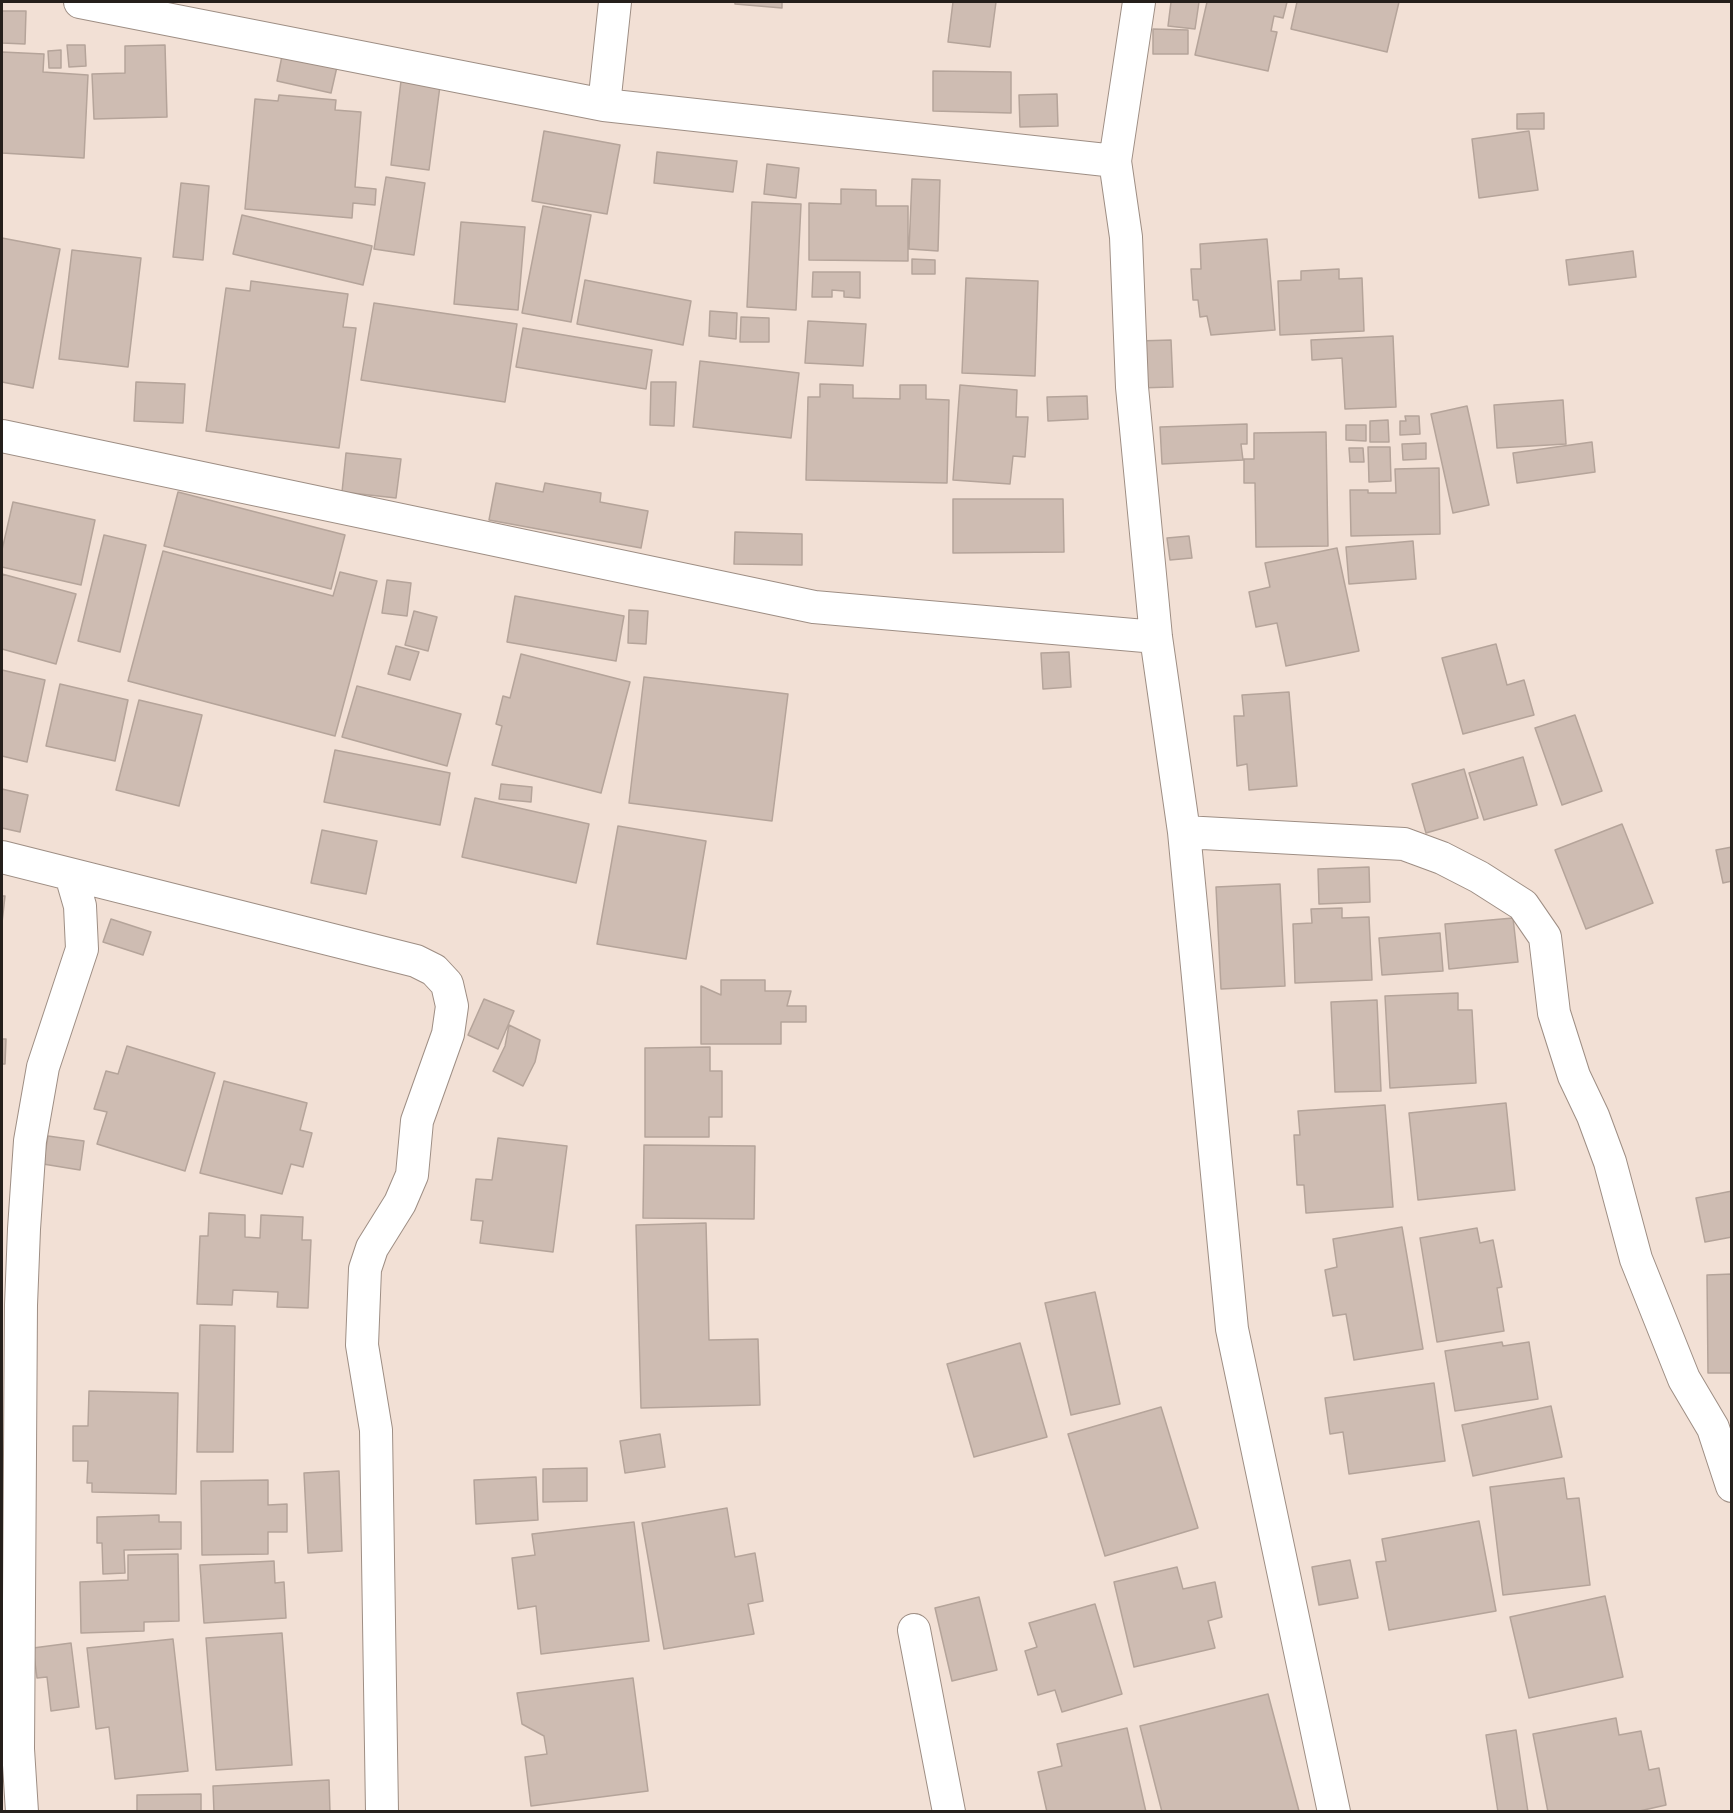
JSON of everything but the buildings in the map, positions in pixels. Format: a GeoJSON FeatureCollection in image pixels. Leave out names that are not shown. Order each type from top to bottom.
{"type":"FeatureCollection","features":[{"type":"Feature","properties":{"kind":"street"},"geometry":{"type":"LineString","coordinates":[[80,2],[604,105],[1115,161]]}},
{"type":"Feature","properties":{"kind":"street"},"geometry":{"type":"LineString","coordinates":[[604,105],[615,2]]}},
{"type":"Feature","properties":{"kind":"street"},"geometry":{"type":"LineString","coordinates":[[1139,2],[1115,161],[1126,237],[1132,387],[1156,637],[1184,832],[1232,1329],[1334,1812]]}},
{"type":"Feature","properties":{"kind":"street"},"geometry":{"type":"LineString","coordinates":[[2,436],[814,607],[1156,637]]}},
{"type":"Feature","properties":{"kind":"street"},"geometry":{"type":"LineString","coordinates":[[1184,832],[1404,844],[1442,858],[1479,876],[1523,905],[1545,937],[1554,1013],[1574,1076],[1593,1116],[1610,1162],[1636,1259],[1684,1379],[1713,1428],[1731,1486]]}},
{"type":"Feature","properties":{"kind":"street"},"geometry":{"type":"LineString","coordinates":[[2,857],[416,961],[434,970],[447,984],[452,1006],[448,1034],[417,1121],[412,1175],[400,1203],[372,1248],[365,1269],[362,1345],[376,1430],[382,1812]]}},
{"type":"Feature","properties":{"kind":"street"},"geometry":{"type":"LineString","coordinates":[[22,1812],[10,1749],[24,1229],[30,1141],[43,1067],[82,949],[80,906],[71,875]]}},
{"type":"Feature","properties":{"kind":"street"},"geometry":{"type":"LineString","coordinates":[[914,1630],[949,1812]]}}]}
